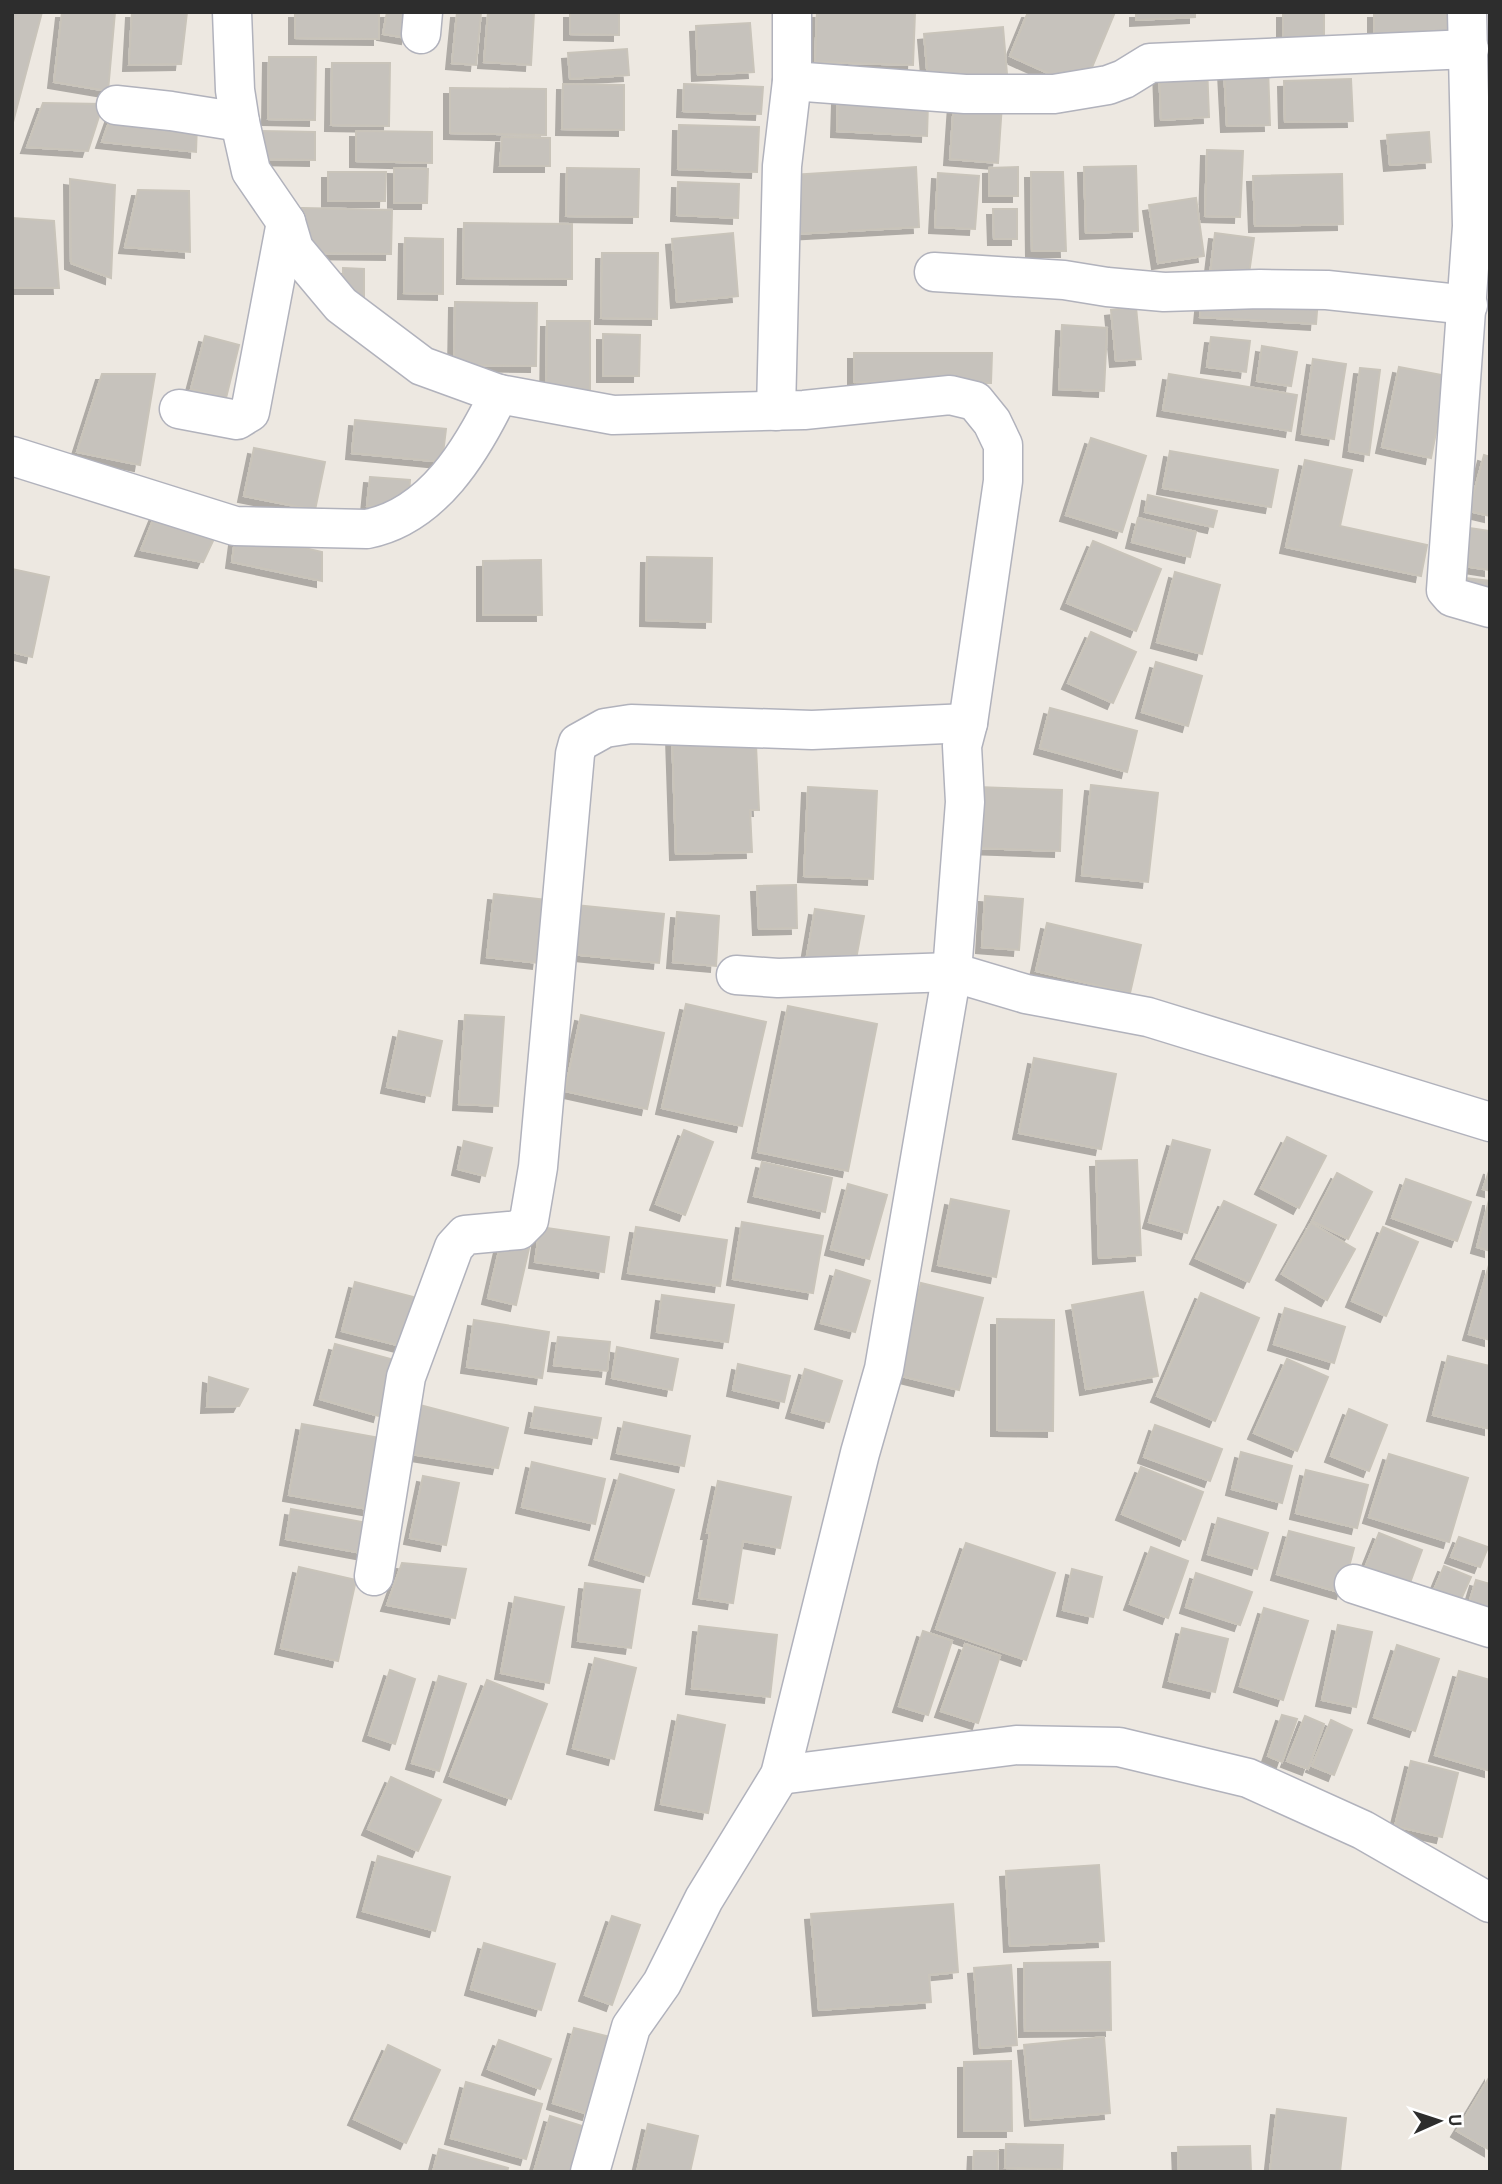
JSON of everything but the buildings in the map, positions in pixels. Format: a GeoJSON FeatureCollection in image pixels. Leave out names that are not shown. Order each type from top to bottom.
{"type":"FeatureCollection","features":[{"type":"Feature","properties":{"kind":"street"},"geometry":{"type":"LineString","coordinates":[[232,12],[235,90],[251,171],[286,222],[294,248],[341,305],[422,366],[499,394],[613,415],[804,410],[950,395],[975,401],[992,422],[1003,445],[1003,481],[968,723],[962,746],[965,802],[952,972],[884,1369],[860,1453],[780,1775],[705,1899],[662,1983],[631,2026],[590,2172]]}},
{"type":"Feature","properties":{"kind":"street"},"geometry":{"type":"LineString","coordinates":[[776,411],[782,166],[792,81],[792,12]]}},
{"type":"Feature","properties":{"kind":"street"},"geometry":{"type":"LineString","coordinates":[[792,81],[965,94],[1054,94],[1108,85],[1124,79],[1150,63],[1468,31],[1472,226],[1446,590],[1452,597],[1490,608]]}},
{"type":"Feature","properties":{"kind":"street"},"geometry":{"type":"LineString","coordinates":[[116,105],[240,122]]}},
{"type":"Feature","properties":{"kind":"street"},"geometry":{"type":"LineString","coordinates":[[179,409],[237,420],[250,412],[286,222]]}},
{"type":"Feature","properties":{"kind":"street"},"geometry":{"type":"LineString","coordinates":[[934,272],[1064,280],[1164,292],[1327,290],[1468,306]]}},
{"type":"Feature","properties":{"kind":"street"},"geometry":{"type":"LineString","coordinates":[[12,456],[235,526],[367,529],[385,526],[432,496],[463,459],[499,394]]}},
{"type":"Feature","properties":{"kind":"street"},"geometry":{"type":"LineString","coordinates":[[374,1576],[406,1377],[454,1247],[465,1235],[519,1230],[529,1220],[538,1167],[578,743],[605,728],[631,724],[812,730],[968,723]]}},
{"type":"Feature","properties":{"kind":"street"},"geometry":{"type":"LineString","coordinates":[[736,975],[778,978],[952,972],[1026,994],[1148,1017],[1490,1122]]}},
{"type":"Feature","properties":{"kind":"street"},"geometry":{"type":"LineString","coordinates":[[1354,1584],[1490,1628]]}},
{"type":"Feature","properties":{"kind":"street"},"geometry":{"type":"LineString","coordinates":[[780,1775],[1016,1745],[1119,1747],[1248,1779],[1363,1830],[1490,1903]]}}]}
